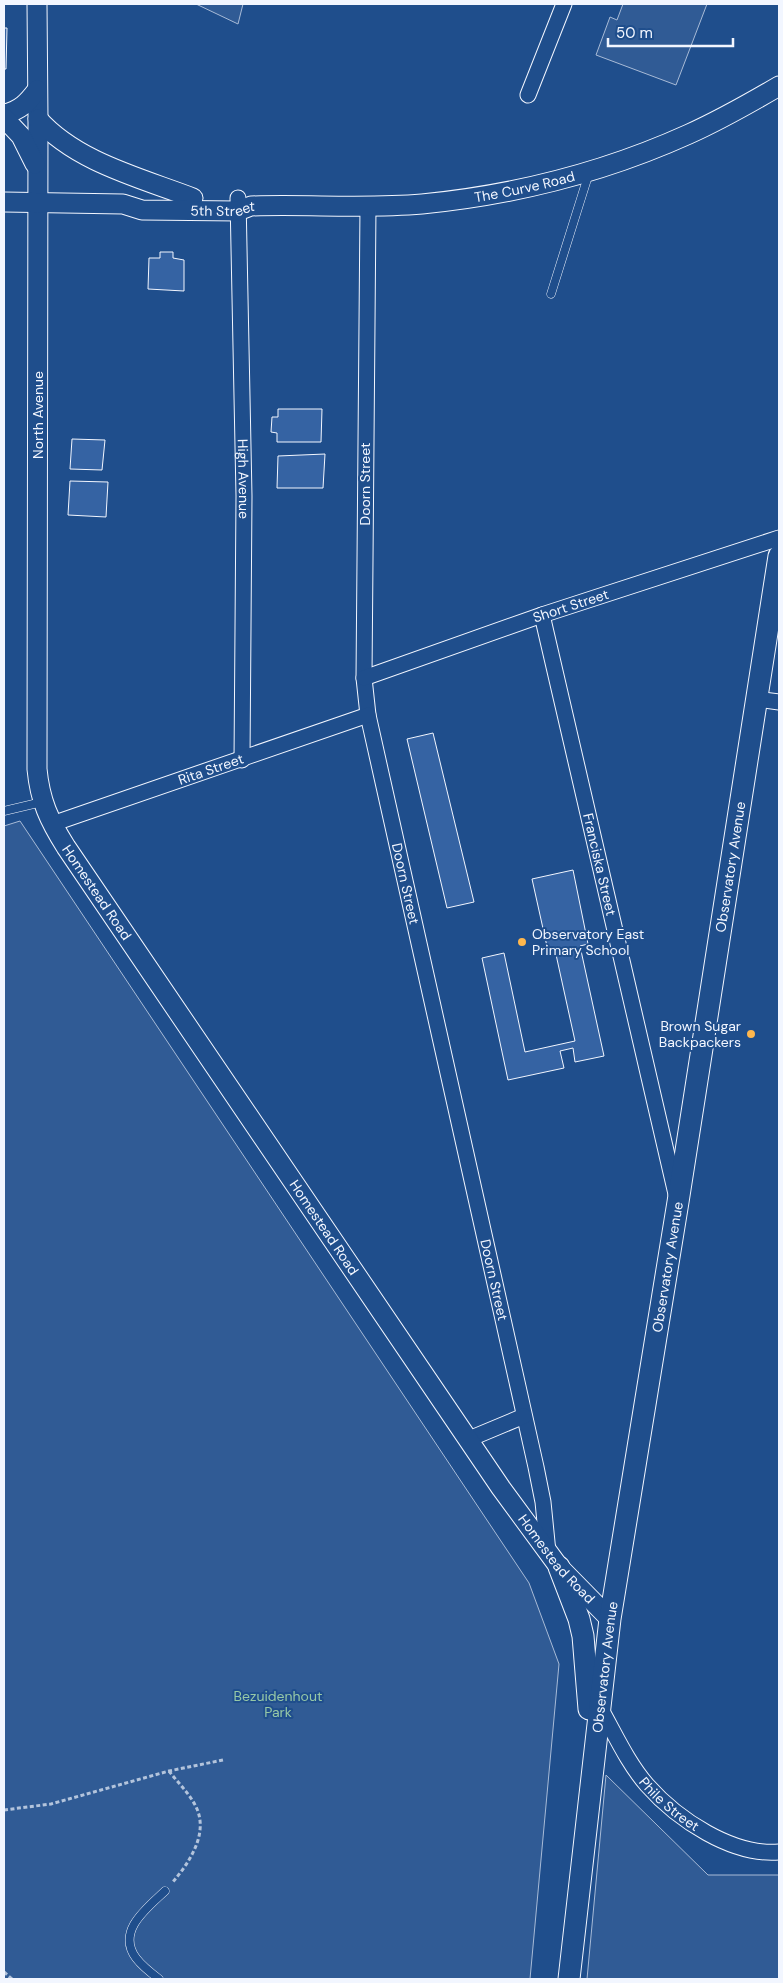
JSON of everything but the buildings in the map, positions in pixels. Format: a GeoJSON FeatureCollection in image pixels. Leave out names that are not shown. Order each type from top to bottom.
{"type":"FeatureCollection","features":[{"type":"Feature","properties":{"kind":"main road","name":"Observatory Avenue"},"geometry":{"type":"LineString","coordinates":[[569,1979],[610,1619],[779,561]]}},
{"type":"Feature","properties":{"kind":"main road"},"geometry":{"type":"LineString","coordinates":[[554,1559],[579,1619],[583,1636],[593,1760]]}},
{"type":"Feature","properties":{"kind":"street","name":"North Avenue"},"geometry":{"type":"LineString","coordinates":[[36,4],[38,90],[37,769],[42,802],[52,824]]}},
{"type":"Feature","properties":{"kind":"street"},"geometry":{"type":"LineString","coordinates":[[528,95],[564,4]]}},
{"type":"Feature","properties":{"kind":"street","name":"The Curve Road"},"geometry":{"type":"LineString","coordinates":[[242,205],[368,206],[420,204],[487,197],[589,172],[689,134],[779,86]]}},
{"type":"Feature","properties":{"kind":"street"},"geometry":{"type":"LineString","coordinates":[[38,90],[24,106],[4,116],[21,136],[38,172]]}},
{"type":"Feature","properties":{"kind":"street"},"geometry":{"type":"LineString","coordinates":[[38,119],[54,136],[76,151],[193,198]]}},
{"type":"Feature","properties":{"kind":"street","name":"5th Street"},"geometry":{"type":"LineString","coordinates":[[123,204],[140,198],[193,198],[242,205]]}},
{"type":"Feature","properties":{"kind":"street","name":"5th Street"},"geometry":{"type":"LineString","coordinates":[[4,202],[37,201],[123,204],[142,210],[242,205]]}},
{"type":"Feature","properties":{"kind":"street","name":"High Avenue"},"geometry":{"type":"LineString","coordinates":[[242,205],[244,496],[242,760]]}},
{"type":"Feature","properties":{"kind":"street","name":"Doorn Street"},"geometry":{"type":"LineString","coordinates":[[368,206],[364,678],[368,715],[543,1502],[554,1559]]}},
{"type":"Feature","properties":{"kind":"street","name":"Short Street"},"geometry":{"type":"LineString","coordinates":[[364,678],[542,615],[779,538]]}},
{"type":"Feature","properties":{"kind":"street","name":"Franciska Street"},"geometry":{"type":"LineString","coordinates":[[542,615],[678,1202]]}},
{"type":"Feature","properties":{"kind":"street"},"geometry":{"type":"LineString","coordinates":[[756,699],[779,702]]}},
{"type":"Feature","properties":{"kind":"street","name":"Rita Street"},"geometry":{"type":"LineString","coordinates":[[52,824],[368,715]]}},
{"type":"Feature","properties":{"kind":"street","name":"Homestead Road"},"geometry":{"type":"LineString","coordinates":[[52,824],[469,1440],[554,1559],[610,1619]]}},
{"type":"Feature","properties":{"kind":"street"},"geometry":{"type":"LineString","coordinates":[[469,1440],[524,1416]]}},
{"type":"Feature","properties":{"kind":"street","name":"Phile Street"},"geometry":{"type":"LineString","coordinates":[[599,1706],[625,1752],[647,1784],[689,1822],[728,1844],[750,1850],[779,1852]]}},
{"type":"Feature","properties":{"kind":"lane"},"geometry":{"type":"LineString","coordinates":[[551,294],[589,172]]}},
{"type":"Feature","properties":{"kind":"lane"},"geometry":{"type":"LineString","coordinates":[[4,810],[42,802]]}},
{"type":"Feature","properties":{"kind":"lane"},"geometry":{"type":"LineString","coordinates":[[159,1979],[137,1960],[130,1946],[130,1935],[133,1924],[138,1917],[165,1892]]}},
{"type":"Feature","properties":{"kind":"path"},"geometry":{"type":"LineString","coordinates":[[4,1810],[51,1804],[169,1771],[223,1760]]}},
{"type":"Feature","properties":{"kind":"path"},"geometry":{"type":"LineString","coordinates":[[165,1892],[189,1861],[199,1832],[198,1810],[169,1771]]}},
{"type":"Feature","properties":{"kind":"path"},"geometry":{"type":"LineString","coordinates":[[4,1972],[12,1979]]}},
{"type":"Feature","properties":{"kind":"shaded area"},"geometry":{"type":"Polygon","coordinates":[[[196,4],[243,4],[238,24],[196,4]]]}},
{"type":"Feature","properties":{"kind":"shaded area"},"geometry":{"type":"Polygon","coordinates":[[[623,4],[707,4],[676,85],[596,55],[610,17],[617,20],[623,4]]]}},
{"type":"Feature","properties":{"kind":"shaded area","name":"Bezuidenhout Park"},"geometry":{"type":"Polygon","coordinates":[[[20,821],[529,1583],[559,1664],[530,1979],[4,1979],[4,826],[20,821]]]}},
{"type":"Feature","properties":{"kind":"shaded area"},"geometry":{"type":"Polygon","coordinates":[[[606,1775],[708,1875],[779,1875],[779,1979],[587,1979],[606,1775]]]}},
{"type":"Feature","properties":{"kind":"place","name":"Observatory East Primary School"},"geometry":{"type":"Point","coordinates":[522,942]}},
{"type":"Feature","properties":{"kind":"place","name":"Brown Sugar Backpackers"},"geometry":{"type":"Point","coordinates":[751,1034]}}]}
